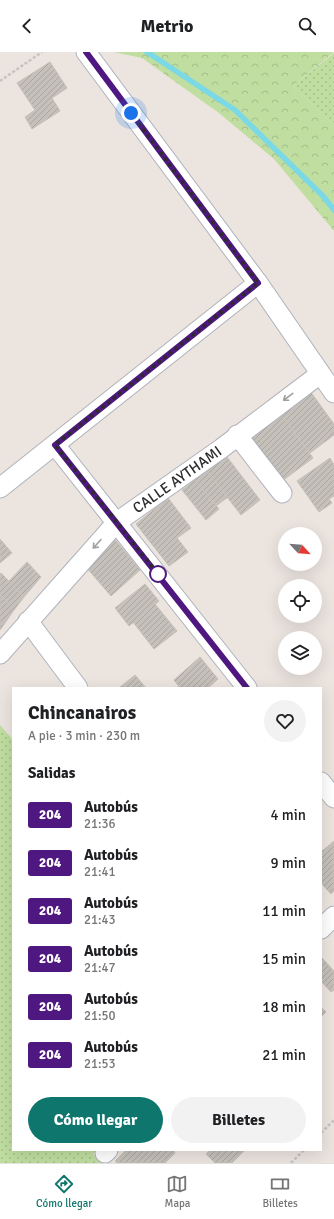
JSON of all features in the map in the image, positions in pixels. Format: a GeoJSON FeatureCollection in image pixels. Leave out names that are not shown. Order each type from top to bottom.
{"type":"FeatureCollection","features":[{"type":"Feature","properties":{"kind":"street"},"geometry":{"type":"LineString","coordinates":[[86,52],[258,283],[334,393]]}},
{"type":"Feature","properties":{"kind":"street"},"geometry":{"type":"LineString","coordinates":[[0,488],[258,283]]}},
{"type":"Feature","properties":{"kind":"street","name":"CALLE AYTHAMI"},"geometry":{"type":"LineString","coordinates":[[0,654],[117,522],[238,436],[320,374]]}},
{"type":"Feature","properties":{"kind":"street"},"geometry":{"type":"LineString","coordinates":[[238,436],[282,493]]}},
{"type":"Feature","properties":{"kind":"street"},"geometry":{"type":"LineString","coordinates":[[55,445],[246,687]]}},
{"type":"Feature","properties":{"kind":"street"},"geometry":{"type":"LineString","coordinates":[[28,621],[77,687]]}},
{"type":"Feature","properties":{"kind":"street"},"geometry":{"type":"LineString","coordinates":[[322,783],[334,798]]}},
{"type":"Feature","properties":{"kind":"street"},"geometry":{"type":"LineString","coordinates":[[322,928],[334,916]]}},
{"type":"Feature","properties":{"kind":"path"},"geometry":{"type":"LineString","coordinates":[[0,81],[42,52]]}},
{"type":"Feature","properties":{"kind":"path"},"geometry":{"type":"LineString","coordinates":[[322,1132],[334,1120]]}},
{"type":"Feature","properties":{"kind":"path"},"geometry":{"type":"LineString","coordinates":[[291,1163],[303,1151]]}},
{"type":"Feature","properties":{"kind":"green space"},"geometry":{"type":"Polygon","coordinates":[[[114,52],[334,52],[293,86],[334,124],[334,231],[274,159],[219,113],[142,58],[114,52]]]}},
{"type":"Feature","properties":{"kind":"green space"},"geometry":{"type":"Polygon","coordinates":[[[334,53],[334,124],[293,86],[334,53]]]}},
{"type":"Feature","properties":{"kind":"green space"},"geometry":{"type":"Polygon","coordinates":[[[0,725],[12,739],[12,1151],[96,1151],[93,1154],[102,1163],[0,1163],[0,725]]]}},
{"type":"Feature","properties":{"kind":"building"},"geometry":{"type":"Polygon","coordinates":[[[50,62],[67,88],[52,98],[60,111],[32,129],[25,117],[35,110],[17,83],[50,62]]]}},
{"type":"Feature","properties":{"kind":"building"},"geometry":{"type":"Polygon","coordinates":[[[310,391],[334,424],[334,435],[310,453],[280,413],[310,391]]]}},
{"type":"Feature","properties":{"kind":"building"},"geometry":{"type":"Polygon","coordinates":[[[280,413],[313,458],[282,481],[250,436],[280,413]]]}},
{"type":"Feature","properties":{"kind":"building"},"geometry":{"type":"Polygon","coordinates":[[[227,457],[260,500],[241,515],[206,470],[221,458],[227,457]]]}},
{"type":"Feature","properties":{"kind":"building"},"geometry":{"type":"Polygon","coordinates":[[[330,458],[334,465],[334,496],[329,499],[332,503],[319,512],[297,481],[330,458]]]}},
{"type":"Feature","properties":{"kind":"building"},"geometry":{"type":"Polygon","coordinates":[[[206,470],[228,497],[216,506],[195,480],[206,470]]]}},
{"type":"Feature","properties":{"kind":"building"},"geometry":{"type":"Polygon","coordinates":[[[195,480],[219,509],[206,520],[182,490],[195,480]]]}},
{"type":"Feature","properties":{"kind":"building"},"geometry":{"type":"Polygon","coordinates":[[[168,498],[191,528],[177,538],[188,552],[169,566],[136,524],[168,498]]]}},
{"type":"Feature","properties":{"kind":"building"},"geometry":{"type":"Polygon","coordinates":[[[113,537],[140,570],[111,596],[86,567],[113,537]]]}},
{"type":"Feature","properties":{"kind":"building"},"geometry":{"type":"Polygon","coordinates":[[[0,539],[12,553],[0,563],[0,539]]]}},
{"type":"Feature","properties":{"kind":"building"},"geometry":{"type":"Polygon","coordinates":[[[27,562],[41,577],[24,597],[9,581],[27,562]]]}},
{"type":"Feature","properties":{"kind":"building"},"geometry":{"type":"Polygon","coordinates":[[[1,573],[24,597],[14,610],[0,595],[1,573]]]}},
{"type":"Feature","properties":{"kind":"building"},"geometry":{"type":"Polygon","coordinates":[[[145,584],[159,601],[129,626],[115,608],[145,584]]]}},
{"type":"Feature","properties":{"kind":"building"},"geometry":{"type":"Polygon","coordinates":[[[0,595],[14,610],[5,623],[0,618],[0,595]]]}},
{"type":"Feature","properties":{"kind":"building"},"geometry":{"type":"Polygon","coordinates":[[[155,604],[177,631],[154,649],[133,622],[155,604]]]}},
{"type":"Feature","properties":{"kind":"building"},"geometry":{"type":"Polygon","coordinates":[[[0,618],[5,623],[0,630],[0,618]]]}},
{"type":"Feature","properties":{"kind":"building"},"geometry":{"type":"Polygon","coordinates":[[[200,657],[218,679],[209,687],[179,687],[174,680],[200,657]]]}},
{"type":"Feature","properties":{"kind":"building"},"geometry":{"type":"Polygon","coordinates":[[[135,675],[145,687],[120,687],[135,675]]]}},
{"type":"Feature","properties":{"kind":"building"},"geometry":{"type":"Polygon","coordinates":[[[334,841],[334,891],[331,894],[322,884],[322,851],[334,841]]]}},
{"type":"Feature","properties":{"kind":"building"},"geometry":{"type":"Polygon","coordinates":[[[322,958],[334,971],[334,990],[331,992],[322,982],[322,958]]]}},
{"type":"Feature","properties":{"kind":"building"},"geometry":{"type":"Polygon","coordinates":[[[322,1008],[326,1012],[322,1016],[322,1008]]]}},
{"type":"Feature","properties":{"kind":"building"},"geometry":{"type":"Polygon","coordinates":[[[125,1151],[174,1151],[175,1153],[165,1163],[117,1163],[115,1161],[125,1151]]]}},
{"type":"Feature","properties":{"kind":"building"},"geometry":{"type":"Polygon","coordinates":[[[209,1151],[244,1151],[232,1163],[215,1163],[206,1154],[209,1151]]]}},
{"type":"Feature","properties":{"kind":"waterway"},"geometry":{"type":"LineString","coordinates":[[147,52],[235,110],[323,196],[334,210]]}},
{"type":"Feature","properties":{"kind":"bus line","name":"204"},"geometry":{"type":"LineString","coordinates":[[86,52],[258,283],[55,445],[246,687]]}},
{"type":"Feature","properties":{"kind":"route"},"geometry":{"type":"LineString","coordinates":[[131,113],[258,283],[55,445],[159,575],[158,574]]}}]}
